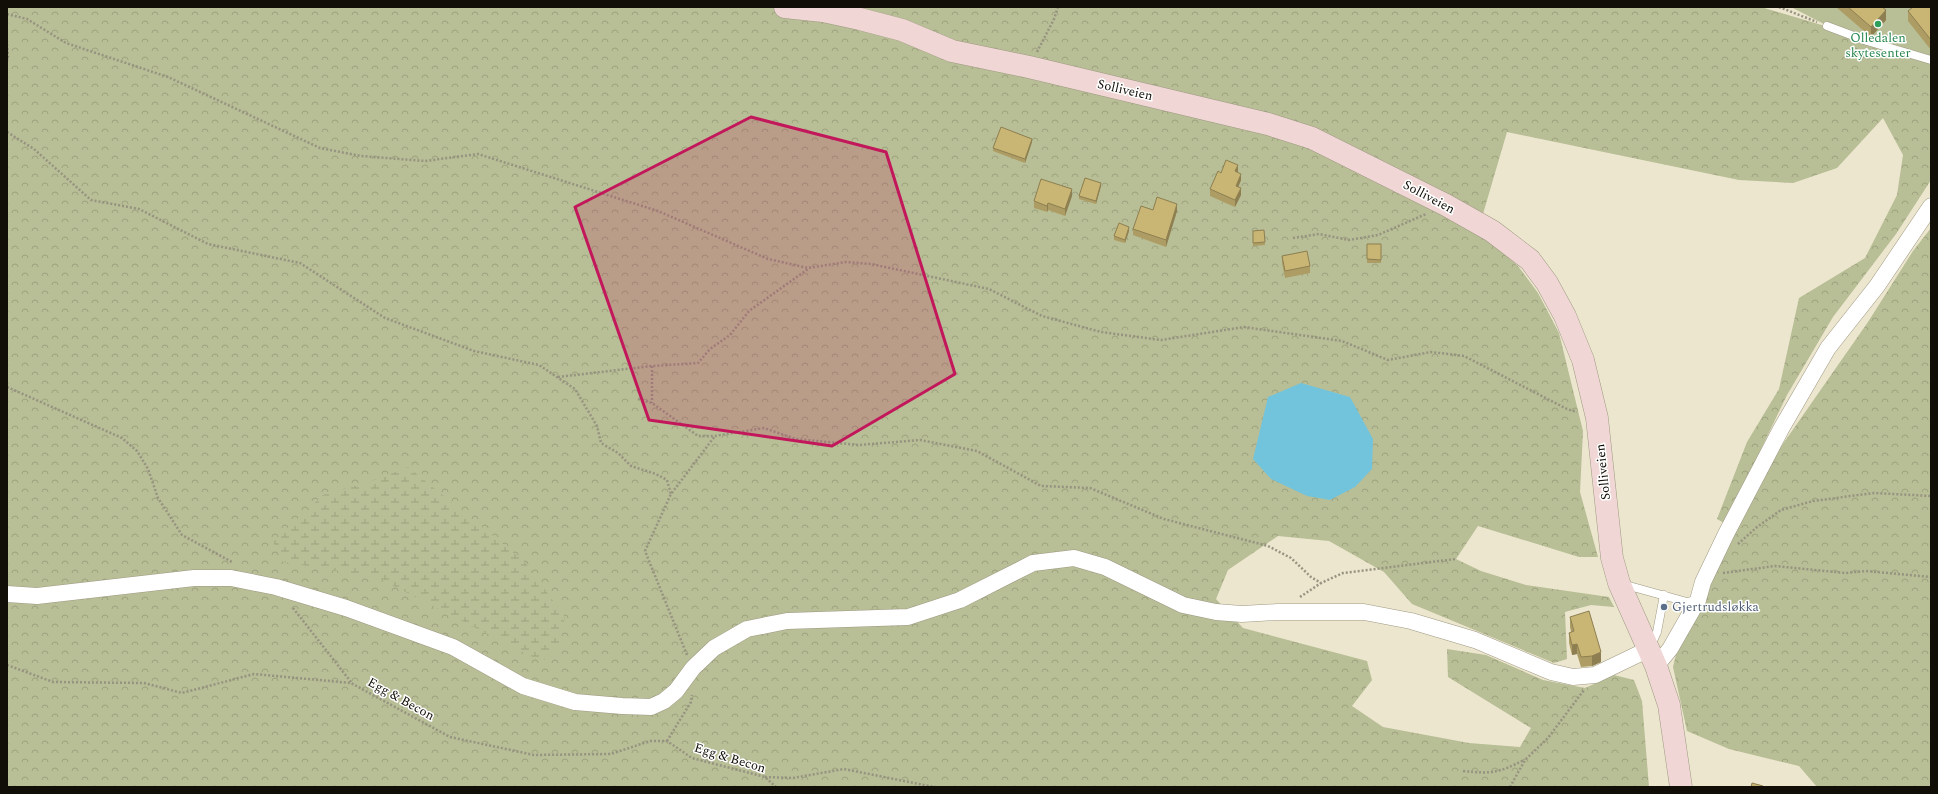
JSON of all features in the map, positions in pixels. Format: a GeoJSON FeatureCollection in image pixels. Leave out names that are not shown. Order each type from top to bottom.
{"type":"FeatureCollection","features":[{"type":"Feature","properties":{"kind":"street","name":"Solliveien"},"geometry":{"type":"LineString","coordinates":[[785,7],[823,11],[860,19],[902,30],[952,50],[1276,126],[1319,142],[1446,206],[1492,231],[1530,260],[1547,283],[1565,316],[1583,360],[1597,418],[1612,558],[1620,583],[1652,657],[1669,705],[1681,787]]}},
{"type":"Feature","properties":{"kind":"street"},"geometry":{"type":"LineString","coordinates":[[7,594],[37,596],[194,578],[231,578],[276,587],[346,608],[453,647],[523,686],[574,702],[622,706],[651,706],[664,701],[676,691],[693,668],[714,648],[747,630],[787,621],[908,617],[960,600],[1033,563],[1074,558],[1105,567],[1150,590],[1190,606],[1216,612],[1242,614],[1278,612],[1364,612],[1412,621],[1475,640],[1551,672],[1573,677],[1594,675],[1652,657],[1670,649],[1698,600],[1703,582],[1726,534],[1781,429],[1824,355],[1877,286],[1931,206]]}},
{"type":"Feature","properties":{"kind":"lane"},"geometry":{"type":"LineString","coordinates":[[1827,26],[1867,41],[1931,60]]}},
{"type":"Feature","properties":{"kind":"lane"},"geometry":{"type":"LineString","coordinates":[[1620,583],[1687,602],[1698,600]]}},
{"type":"Feature","properties":{"kind":"lane"},"geometry":{"type":"LineString","coordinates":[[1652,657],[1664,595]]}},
{"type":"Feature","properties":{"kind":"path"},"geometry":{"type":"LineString","coordinates":[[1029,67],[1054,19],[1058,7]]}},
{"type":"Feature","properties":{"kind":"path"},"geometry":{"type":"LineString","coordinates":[[1779,7],[1827,26]]}},
{"type":"Feature","properties":{"kind":"path"},"geometry":{"type":"LineString","coordinates":[[7,14],[27,19],[66,43],[168,77],[320,148],[361,156],[425,161],[478,154],[658,210],[768,259],[808,268],[846,262],[871,264],[989,289],[1042,316],[1101,332],[1161,340],[1244,327],[1342,341],[1388,360],[1431,352],[1464,356],[1567,409]]}},
{"type":"Feature","properties":{"kind":"path"},"geometry":{"type":"LineString","coordinates":[[7,44],[7,61]]}},
{"type":"Feature","properties":{"kind":"path"},"geometry":{"type":"LineString","coordinates":[[7,132],[34,148],[91,200],[139,209],[208,244],[300,263],[385,318],[474,350],[539,365],[575,389],[597,426],[601,443],[618,453],[631,466],[656,474],[667,480],[672,494]]}},
{"type":"Feature","properties":{"kind":"path"},"geometry":{"type":"LineString","coordinates":[[1293,238],[1319,234],[1349,240],[1378,234],[1446,206]]}},
{"type":"Feature","properties":{"kind":"path"},"geometry":{"type":"LineString","coordinates":[[558,377],[652,366],[698,364],[710,349],[730,335],[749,311],[808,268]]}},
{"type":"Feature","properties":{"kind":"path"},"geometry":{"type":"LineString","coordinates":[[652,366],[652,403]]}},
{"type":"Feature","properties":{"kind":"path"},"geometry":{"type":"LineString","coordinates":[[7,386],[122,438],[137,451],[148,469],[158,498],[182,535],[236,565]]}},
{"type":"Feature","properties":{"kind":"path"},"geometry":{"type":"LineString","coordinates":[[638,399],[652,403],[698,436],[715,436],[764,428],[796,439],[859,445],[920,440],[977,451],[1041,486],[1090,488],[1164,519],[1268,546],[1290,558],[1311,577],[1321,583],[1343,573],[1456,559]]}},
{"type":"Feature","properties":{"kind":"path"},"geometry":{"type":"LineString","coordinates":[[666,741],[691,702],[693,668],[645,551],[672,494],[715,436]]}},
{"type":"Feature","properties":{"kind":"path"},"geometry":{"type":"LineString","coordinates":[[1737,545],[1757,527],[1781,510],[1813,501],[1874,493],[1931,496]]}},
{"type":"Feature","properties":{"kind":"path"},"geometry":{"type":"LineString","coordinates":[[1722,568],[1719,574],[1775,566],[1845,573],[1866,570],[1931,577]]}},
{"type":"Feature","properties":{"kind":"path"},"geometry":{"type":"LineString","coordinates":[[276,587],[351,683]]}},
{"type":"Feature","properties":{"kind":"path","name":"Egg & Becon"},"geometry":{"type":"LineString","coordinates":[[7,665],[53,682],[144,684],[182,693],[254,674],[351,683],[450,737],[534,755],[611,754],[650,742],[666,741],[692,758],[764,778],[776,787]]}},
{"type":"Feature","properties":{"kind":"path"},"geometry":{"type":"LineString","coordinates":[[1510,787],[1525,760],[1548,738],[1594,675]]}},
{"type":"Feature","properties":{"kind":"path"},"geometry":{"type":"LineString","coordinates":[[1463,771],[1490,774],[1525,760]]}},
{"type":"Feature","properties":{"kind":"path"},"geometry":{"type":"LineString","coordinates":[[764,778],[793,778],[844,769],[934,787]]}},
{"type":"Feature","properties":{"kind":"highlighted area"},"geometry":{"type":"Polygon","coordinates":[[[751,117],[886,152],[955,374],[832,446],[649,420],[575,207],[751,117]]]}},
{"type":"Feature","properties":{"kind":"green space"},"geometry":{"type":"Polygon","coordinates":[[[7,7],[1761,7],[1835,29],[1931,70],[1931,180],[1896,234],[1833,317],[1787,395],[1728,518],[1724,523],[1717,519],[1747,442],[1779,389],[1799,298],[1865,258],[1897,195],[1903,155],[1883,118],[1837,168],[1793,183],[1739,180],[1507,132],[1478,231],[1518,266],[1538,293],[1559,333],[1583,431],[1580,492],[1598,557],[1579,557],[1478,526],[1456,559],[1481,571],[1526,585],[1609,597],[1614,607],[1591,605],[1565,612],[1567,659],[1554,663],[1412,604],[1384,572],[1329,541],[1278,536],[1228,570],[1216,599],[1243,628],[1367,661],[1372,680],[1352,706],[1383,727],[1469,743],[1520,747],[1531,728],[1448,677],[1447,649],[1486,655],[1543,680],[1585,688],[1614,675],[1634,680],[1642,701],[1649,787],[7,787],[7,7]]]}},
{"type":"Feature","properties":{"kind":"green space","name":"Olledalen skytesenter"},"geometry":{"type":"Polygon","coordinates":[[[1791,7],[1931,7],[1931,73],[1859,42],[1791,7]]]}},
{"type":"Feature","properties":{"kind":"green space"},"geometry":{"type":"Polygon","coordinates":[[[1931,228],[1931,787],[1817,787],[1799,766],[1729,749],[1687,731],[1673,667],[1680,638],[1725,527],[1868,322],[1913,251],[1931,228]]]}},
{"type":"Feature","properties":{"kind":"green space"},"geometry":{"type":"Polygon","coordinates":[[[408,467],[525,562],[565,617],[558,648],[542,662],[376,577],[283,562],[273,542],[323,495],[369,482],[408,467]]]}},
{"type":"Feature","properties":{"kind":"water"},"geometry":{"type":"Polygon","coordinates":[[[1301,383],[1350,397],[1373,439],[1372,469],[1355,487],[1330,500],[1307,496],[1271,479],[1253,459],[1268,397],[1301,383]]]}},
{"type":"Feature","properties":{"kind":"building"},"geometry":{"type":"Polygon","coordinates":[[[1848,7],[1882,7],[1886,10],[1871,27],[1848,7]]]}},
{"type":"Feature","properties":{"kind":"building"},"geometry":{"type":"Polygon","coordinates":[[[1913,7],[1931,7],[1931,40],[1908,11],[1913,7]]]}},
{"type":"Feature","properties":{"kind":"building"},"geometry":{"type":"Polygon","coordinates":[[[1001,127],[1032,139],[1025,159],[993,148],[1001,127]]]}},
{"type":"Feature","properties":{"kind":"building"},"geometry":{"type":"Polygon","coordinates":[[[1226,160],[1238,165],[1235,171],[1241,174],[1236,186],[1241,188],[1235,200],[1210,189],[1218,171],[1221,173],[1226,160]]]}},
{"type":"Feature","properties":{"kind":"building"},"geometry":{"type":"Polygon","coordinates":[[[1085,178],[1101,183],[1096,201],[1079,196],[1085,178]]]}},
{"type":"Feature","properties":{"kind":"building"},"geometry":{"type":"Polygon","coordinates":[[[1041,179],[1072,189],[1065,209],[1048,203],[1047,206],[1034,201],[1041,179]]]}},
{"type":"Feature","properties":{"kind":"building"},"geometry":{"type":"Polygon","coordinates":[[[1157,197],[1177,204],[1166,240],[1133,229],[1141,206],[1153,210],[1157,197]]]}},
{"type":"Feature","properties":{"kind":"building"},"geometry":{"type":"Polygon","coordinates":[[[1119,223],[1129,227],[1125,240],[1114,236],[1119,223]]]}},
{"type":"Feature","properties":{"kind":"building"},"geometry":{"type":"Polygon","coordinates":[[[1264,230],[1265,242],[1253,243],[1253,231],[1264,230]]]}},
{"type":"Feature","properties":{"kind":"building"},"geometry":{"type":"Polygon","coordinates":[[[1367,244],[1381,244],[1381,260],[1367,259],[1367,244]]]}},
{"type":"Feature","properties":{"kind":"building"},"geometry":{"type":"Polygon","coordinates":[[[1307,251],[1310,266],[1285,271],[1282,256],[1307,251]]]}},
{"type":"Feature","properties":{"kind":"building"},"geometry":{"type":"Polygon","coordinates":[[[1589,611],[1601,652],[1592,656],[1581,657],[1577,644],[1572,645],[1569,633],[1574,631],[1570,617],[1589,611]]]}},
{"type":"Feature","properties":{"kind":"building"},"geometry":{"type":"Polygon","coordinates":[[[1752,783],[1763,786],[1763,787],[1751,787],[1752,783]]]}},
{"type":"Feature","properties":{"kind":"place","name":"Olledalen skytesenter"},"geometry":{"type":"Point","coordinates":[1878,24]}},
{"type":"Feature","properties":{"kind":"place","name":"Gjertrudsløkka"},"geometry":{"type":"Point","coordinates":[1664,607]}}]}
